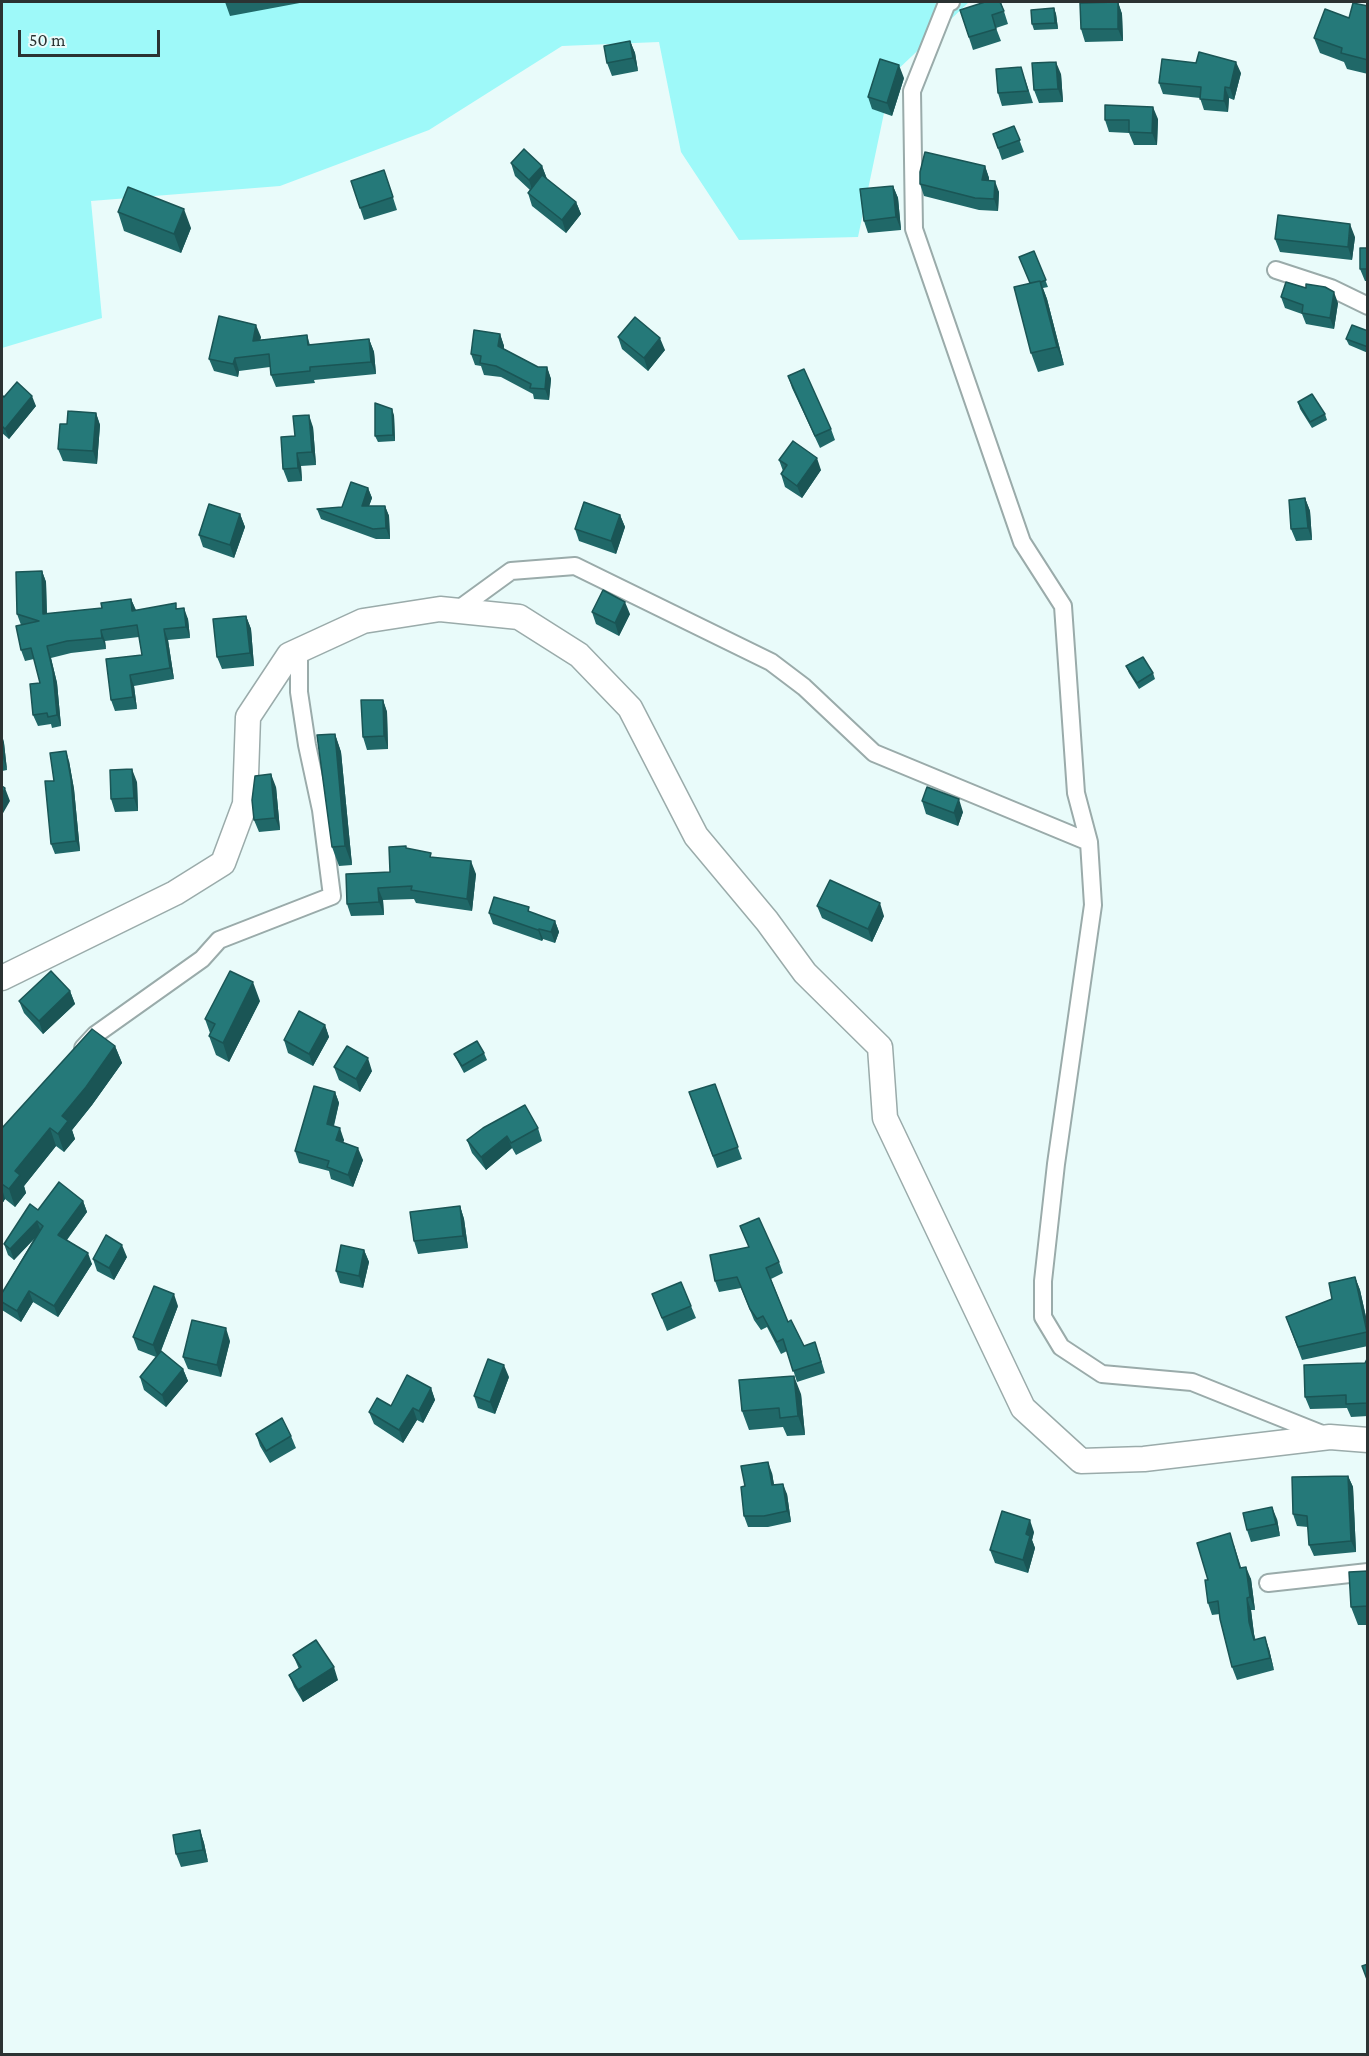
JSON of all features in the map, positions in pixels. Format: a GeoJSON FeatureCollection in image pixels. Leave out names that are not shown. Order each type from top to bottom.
{"type":"FeatureCollection","features":[{"type":"Feature","properties":{"kind":"main road"},"geometry":{"type":"LineString","coordinates":[[2,978],[175,893],[223,863],[245,804],[248,717],[289,655],[363,621],[440,609],[519,617],[579,654],[630,708],[696,836],[767,921],[805,973],[880,1047],[885,1118],[1023,1408],[1081,1461],[1144,1459],[1330,1437],[1368,1440]]}},
{"type":"Feature","properties":{"kind":"street"},"geometry":{"type":"LineString","coordinates":[[951,2],[946,3],[912,91],[914,229],[1022,542],[1063,606],[1076,793],[1089,842],[1093,905],[1056,1164],[1043,1281],[1042,1317],[1061,1347],[1102,1374],[1192,1382],[1330,1437]]}},
{"type":"Feature","properties":{"kind":"street"},"geometry":{"type":"LineString","coordinates":[[1276,270],[1331,288],[1368,306]]}},
{"type":"Feature","properties":{"kind":"street"},"geometry":{"type":"LineString","coordinates":[[456,611],[511,571],[575,566],[771,662],[804,687],[874,753],[1089,842]]}},
{"type":"Feature","properties":{"kind":"street"},"geometry":{"type":"LineString","coordinates":[[71,1060],[94,1035],[202,959],[219,940],[332,896],[321,810],[306,745],[299,692],[299,651]]}},
{"type":"Feature","properties":{"kind":"street"},"geometry":{"type":"LineString","coordinates":[[1268,1583],[1368,1572]]}},
{"type":"Feature","properties":{"kind":"shaded area"},"geometry":{"type":"Polygon","coordinates":[[[2,2],[969,2],[892,75],[858,237],[739,240],[681,152],[659,42],[562,46],[429,130],[280,186],[91,201],[102,318],[2,348],[2,2]]]}},
{"type":"Feature","properties":{"kind":"building"},"geometry":{"type":"Polygon","coordinates":[[[985,2],[1000,2],[1004,11],[992,15],[996,29],[969,37],[960,10],[985,2]]]}},
{"type":"Feature","properties":{"kind":"building"},"geometry":{"type":"Polygon","coordinates":[[[1118,2],[1118,29],[1081,29],[1080,3],[1118,2]]]}},
{"type":"Feature","properties":{"kind":"building"},"geometry":{"type":"Polygon","coordinates":[[[1353,3],[1368,6],[1368,60],[1341,53],[1342,48],[1314,38],[1325,9],[1349,18],[1353,3]]]}},
{"type":"Feature","properties":{"kind":"building"},"geometry":{"type":"Polygon","coordinates":[[[1054,8],[1055,23],[1032,24],[1031,10],[1054,8]]]}},
{"type":"Feature","properties":{"kind":"building"},"geometry":{"type":"Polygon","coordinates":[[[630,41],[633,58],[607,63],[604,46],[630,41]]]}},
{"type":"Feature","properties":{"kind":"building"},"geometry":{"type":"Polygon","coordinates":[[[1199,52],[1236,62],[1230,88],[1225,87],[1224,101],[1200,99],[1201,87],[1159,83],[1162,59],[1196,63],[1199,52]]]}},
{"type":"Feature","properties":{"kind":"building"},"geometry":{"type":"Polygon","coordinates":[[[880,59],[899,65],[887,103],[868,97],[880,59]]]}},
{"type":"Feature","properties":{"kind":"building"},"geometry":{"type":"Polygon","coordinates":[[[1056,62],[1058,89],[1034,90],[1032,63],[1056,62]]]}},
{"type":"Feature","properties":{"kind":"building"},"geometry":{"type":"Polygon","coordinates":[[[1021,67],[1028,91],[998,93],[996,69],[1021,67]]]}},
{"type":"Feature","properties":{"kind":"building"},"geometry":{"type":"Polygon","coordinates":[[[1105,105],[1153,107],[1152,133],[1129,132],[1129,120],[1105,120],[1105,105]]]}},
{"type":"Feature","properties":{"kind":"building"},"geometry":{"type":"Polygon","coordinates":[[[1014,126],[1020,140],[998,148],[993,134],[1014,126]]]}},
{"type":"Feature","properties":{"kind":"building"},"geometry":{"type":"Polygon","coordinates":[[[524,149],[542,166],[529,180],[511,163],[524,149]]]}},
{"type":"Feature","properties":{"kind":"building"},"geometry":{"type":"Polygon","coordinates":[[[925,152],[985,166],[982,180],[995,181],[994,199],[975,198],[920,184],[920,172],[925,152]]]}},
{"type":"Feature","properties":{"kind":"building"},"geometry":{"type":"Polygon","coordinates":[[[384,170],[393,197],[360,208],[351,181],[384,170]]]}},
{"type":"Feature","properties":{"kind":"building"},"geometry":{"type":"Polygon","coordinates":[[[542,175],[576,202],[562,220],[528,193],[542,175]]]}},
{"type":"Feature","properties":{"kind":"building"},"geometry":{"type":"Polygon","coordinates":[[[893,186],[896,217],[864,221],[860,189],[893,186]]]}},
{"type":"Feature","properties":{"kind":"building"},"geometry":{"type":"Polygon","coordinates":[[[128,187],[184,209],[174,234],[118,212],[128,187]]]}},
{"type":"Feature","properties":{"kind":"building"},"geometry":{"type":"Polygon","coordinates":[[[1278,215],[1350,224],[1348,247],[1275,239],[1278,215]]]}},
{"type":"Feature","properties":{"kind":"building"},"geometry":{"type":"Polygon","coordinates":[[[1360,248],[1368,248],[1368,269],[1360,269],[1360,248]]]}},
{"type":"Feature","properties":{"kind":"building"},"geometry":{"type":"Polygon","coordinates":[[[1034,251],[1046,280],[1030,283],[1019,257],[1034,251]]]}},
{"type":"Feature","properties":{"kind":"building"},"geometry":{"type":"Polygon","coordinates":[[[1040,281],[1057,347],[1031,353],[1014,287],[1040,281]]]}},
{"type":"Feature","properties":{"kind":"building"},"geometry":{"type":"Polygon","coordinates":[[[1286,282],[1306,288],[1306,284],[1325,287],[1334,292],[1330,318],[1302,313],[1303,305],[1281,297],[1286,282]]]}},
{"type":"Feature","properties":{"kind":"building"},"geometry":{"type":"Polygon","coordinates":[[[219,316],[256,325],[253,341],[307,335],[308,345],[369,339],[371,362],[310,367],[310,371],[271,375],[269,354],[235,358],[233,364],[209,359],[219,316]]]}},
{"type":"Feature","properties":{"kind":"building"},"geometry":{"type":"Polygon","coordinates":[[[635,317],[660,338],[644,358],[618,337],[635,317]]]}},
{"type":"Feature","properties":{"kind":"building"},"geometry":{"type":"Polygon","coordinates":[[[1352,325],[1368,331],[1368,347],[1346,339],[1352,325]]]}},
{"type":"Feature","properties":{"kind":"building"},"geometry":{"type":"Polygon","coordinates":[[[474,330],[500,334],[498,346],[538,367],[547,367],[545,389],[530,388],[531,384],[496,366],[480,363],[481,356],[471,354],[474,330]]]}},
{"type":"Feature","properties":{"kind":"building"},"geometry":{"type":"Polygon","coordinates":[[[804,369],[831,429],[815,436],[788,376],[804,369]]]}},
{"type":"Feature","properties":{"kind":"building"},"geometry":{"type":"Polygon","coordinates":[[[17,382],[32,396],[5,429],[2,426],[2,395],[4,397],[17,382]]]}},
{"type":"Feature","properties":{"kind":"building"},"geometry":{"type":"Polygon","coordinates":[[[1312,394],[1325,414],[1310,422],[1298,402],[1312,394]]]}},
{"type":"Feature","properties":{"kind":"building"},"geometry":{"type":"Polygon","coordinates":[[[375,403],[392,409],[393,435],[375,436],[375,403]]]}},
{"type":"Feature","properties":{"kind":"building"},"geometry":{"type":"Polygon","coordinates":[[[68,411],[96,413],[93,451],[58,449],[60,424],[67,424],[68,411]]]}},
{"type":"Feature","properties":{"kind":"building"},"geometry":{"type":"Polygon","coordinates":[[[309,415],[312,452],[297,453],[298,468],[283,469],[281,437],[295,436],[293,416],[309,415]]]}},
{"type":"Feature","properties":{"kind":"building"},"geometry":{"type":"Polygon","coordinates":[[[793,441],[817,458],[797,486],[781,474],[787,465],[779,460],[793,441]]]}},
{"type":"Feature","properties":{"kind":"building"},"geometry":{"type":"Polygon","coordinates":[[[351,482],[368,488],[362,506],[385,506],[386,528],[373,529],[317,509],[342,507],[351,482]]]}},
{"type":"Feature","properties":{"kind":"building"},"geometry":{"type":"Polygon","coordinates":[[[1305,498],[1308,528],[1291,529],[1289,500],[1305,498]]]}},
{"type":"Feature","properties":{"kind":"building"},"geometry":{"type":"Polygon","coordinates":[[[584,502],[620,515],[611,541],[575,529],[584,502]]]}},
{"type":"Feature","properties":{"kind":"building"},"geometry":{"type":"Polygon","coordinates":[[[209,504],[240,514],[230,545],[199,535],[209,504]]]}},
{"type":"Feature","properties":{"kind":"building"},"geometry":{"type":"Polygon","coordinates":[[[42,571],[43,614],[102,608],[101,603],[131,599],[132,611],[176,603],[176,609],[184,608],[186,627],[164,629],[170,668],[130,675],[133,697],[111,700],[106,659],[142,655],[137,625],[101,630],[102,638],[67,641],[47,646],[53,672],[57,715],[48,717],[47,713],[33,715],[30,684],[40,683],[31,648],[21,650],[16,626],[39,621],[17,614],[16,572],[42,571]]]}},
{"type":"Feature","properties":{"kind":"building"},"geometry":{"type":"Polygon","coordinates":[[[603,590],[625,602],[615,623],[592,612],[603,590]]]}},
{"type":"Feature","properties":{"kind":"building"},"geometry":{"type":"Polygon","coordinates":[[[246,616],[250,653],[217,657],[213,619],[246,616]]]}},
{"type":"Feature","properties":{"kind":"building"},"geometry":{"type":"Polygon","coordinates":[[[1143,657],[1153,673],[1137,683],[1126,666],[1143,657]]]}},
{"type":"Feature","properties":{"kind":"building"},"geometry":{"type":"Polygon","coordinates":[[[361,700],[383,700],[384,736],[363,737],[361,700]]]}},
{"type":"Feature","properties":{"kind":"building"},"geometry":{"type":"Polygon","coordinates":[[[335,734],[345,846],[332,847],[317,735],[335,734]]]}},
{"type":"Feature","properties":{"kind":"building"},"geometry":{"type":"Polygon","coordinates":[[[66,751],[71,779],[76,841],[51,844],[45,781],[54,781],[50,753],[66,751]]]}},
{"type":"Feature","properties":{"kind":"building"},"geometry":{"type":"Polygon","coordinates":[[[132,769],[134,798],[111,799],[110,770],[132,769]]]}},
{"type":"Feature","properties":{"kind":"building"},"geometry":{"type":"Polygon","coordinates":[[[271,774],[275,818],[254,820],[252,800],[255,776],[271,774]]]}},
{"type":"Feature","properties":{"kind":"building"},"geometry":{"type":"Polygon","coordinates":[[[927,787],[959,799],[954,813],[922,801],[927,787]]]}},
{"type":"Feature","properties":{"kind":"building"},"geometry":{"type":"Polygon","coordinates":[[[406,846],[406,848],[431,853],[430,857],[471,861],[467,899],[411,890],[412,886],[378,888],[379,902],[347,904],[346,874],[390,872],[389,847],[406,846]]]}},
{"type":"Feature","properties":{"kind":"building"},"geometry":{"type":"Polygon","coordinates":[[[830,880],[880,903],[868,929],[817,906],[830,880]]]}},
{"type":"Feature","properties":{"kind":"building"},"geometry":{"type":"Polygon","coordinates":[[[494,897],[529,907],[528,911],[555,921],[551,932],[538,930],[489,913],[494,897]]]}},
{"type":"Feature","properties":{"kind":"building"},"geometry":{"type":"Polygon","coordinates":[[[51,971],[70,991],[39,1021],[19,1001],[51,971]]]}},
{"type":"Feature","properties":{"kind":"building"},"geometry":{"type":"Polygon","coordinates":[[[230,971],[253,982],[223,1043],[209,1036],[215,1024],[205,1019],[230,971]]]}},
{"type":"Feature","properties":{"kind":"building"},"geometry":{"type":"Polygon","coordinates":[[[299,1011],[325,1025],[309,1054],[284,1040],[299,1011]]]}},
{"type":"Feature","properties":{"kind":"building"},"geometry":{"type":"Polygon","coordinates":[[[92,1029],[115,1046],[62,1116],[68,1121],[58,1134],[50,1128],[15,1171],[20,1175],[9,1189],[2,1184],[2,1128],[92,1029]]]}},
{"type":"Feature","properties":{"kind":"building"},"geometry":{"type":"Polygon","coordinates":[[[477,1041],[484,1053],[462,1066],[454,1054],[477,1041]]]}},
{"type":"Feature","properties":{"kind":"building"},"geometry":{"type":"Polygon","coordinates":[[[347,1046],[368,1058],[356,1079],[334,1067],[347,1046]]]}},
{"type":"Feature","properties":{"kind":"building"},"geometry":{"type":"Polygon","coordinates":[[[715,1084],[738,1147],[713,1156],[689,1092],[715,1084]]]}},
{"type":"Feature","properties":{"kind":"building"},"geometry":{"type":"Polygon","coordinates":[[[314,1086],[335,1092],[327,1124],[340,1128],[336,1140],[358,1148],[348,1175],[327,1167],[329,1161],[295,1151],[314,1086]]]}},
{"type":"Feature","properties":{"kind":"building"},"geometry":{"type":"Polygon","coordinates":[[[525,1105],[538,1128],[511,1143],[507,1136],[481,1157],[467,1140],[483,1128],[525,1105]]]}},
{"type":"Feature","properties":{"kind":"building"},"geometry":{"type":"Polygon","coordinates":[[[59,1182],[83,1201],[58,1235],[88,1253],[54,1306],[29,1291],[17,1311],[2,1302],[2,1293],[43,1226],[37,1221],[10,1249],[4,1244],[30,1204],[38,1210],[59,1182]]]}},
{"type":"Feature","properties":{"kind":"building"},"geometry":{"type":"Polygon","coordinates":[[[460,1206],[463,1236],[414,1241],[410,1212],[460,1206]]]}},
{"type":"Feature","properties":{"kind":"building"},"geometry":{"type":"Polygon","coordinates":[[[759,1218],[779,1262],[766,1268],[788,1322],[791,1320],[804,1346],[815,1342],[821,1362],[793,1371],[783,1339],[777,1342],[763,1316],[757,1319],[750,1309],[737,1277],[715,1281],[710,1255],[749,1247],[740,1226],[759,1218]]]}},
{"type":"Feature","properties":{"kind":"building"},"geometry":{"type":"Polygon","coordinates":[[[106,1235],[122,1245],[109,1268],[93,1259],[106,1235]]]}},
{"type":"Feature","properties":{"kind":"building"},"geometry":{"type":"Polygon","coordinates":[[[341,1245],[364,1250],[359,1276],[336,1271],[341,1245]]]}},
{"type":"Feature","properties":{"kind":"building"},"geometry":{"type":"Polygon","coordinates":[[[1355,1277],[1367,1332],[1298,1347],[1286,1317],[1332,1299],[1329,1283],[1355,1277]]]}},
{"type":"Feature","properties":{"kind":"building"},"geometry":{"type":"Polygon","coordinates":[[[681,1282],[691,1306],[662,1318],[652,1294],[681,1282]]]}},
{"type":"Feature","properties":{"kind":"building"},"geometry":{"type":"Polygon","coordinates":[[[154,1286],[174,1294],[153,1345],[133,1337],[154,1286]]]}},
{"type":"Feature","properties":{"kind":"building"},"geometry":{"type":"Polygon","coordinates":[[[192,1320],[226,1328],[217,1365],[183,1357],[192,1320]]]}},
{"type":"Feature","properties":{"kind":"building"},"geometry":{"type":"Polygon","coordinates":[[[161,1351],[183,1369],[162,1395],[140,1377],[161,1351]]]}},
{"type":"Feature","properties":{"kind":"building"},"geometry":{"type":"Polygon","coordinates":[[[1368,1357],[1368,1403],[1346,1404],[1346,1395],[1305,1397],[1304,1365],[1365,1363],[1368,1357]]]}},
{"type":"Feature","properties":{"kind":"building"},"geometry":{"type":"Polygon","coordinates":[[[488,1359],[504,1365],[490,1402],[474,1396],[488,1359]]]}},
{"type":"Feature","properties":{"kind":"building"},"geometry":{"type":"Polygon","coordinates":[[[407,1375],[431,1388],[419,1411],[413,1408],[399,1430],[369,1412],[377,1398],[391,1406],[407,1375]]]}},
{"type":"Feature","properties":{"kind":"building"},"geometry":{"type":"Polygon","coordinates":[[[794,1376],[798,1416],[780,1418],[779,1408],[742,1411],[739,1380],[794,1376]]]}},
{"type":"Feature","properties":{"kind":"building"},"geometry":{"type":"Polygon","coordinates":[[[282,1418],[291,1436],[266,1451],[256,1434],[282,1418]]]}},
{"type":"Feature","properties":{"kind":"building"},"geometry":{"type":"Polygon","coordinates":[[[768,1462],[772,1485],[783,1484],[787,1511],[764,1516],[744,1516],[741,1487],[745,1486],[741,1466],[768,1462]]]}},
{"type":"Feature","properties":{"kind":"building"},"geometry":{"type":"Polygon","coordinates":[[[1348,1476],[1351,1541],[1309,1545],[1307,1516],[1293,1514],[1292,1477],[1348,1476]]]}},
{"type":"Feature","properties":{"kind":"building"},"geometry":{"type":"Polygon","coordinates":[[[1272,1507],[1276,1524],[1247,1530],[1243,1513],[1272,1507]]]}},
{"type":"Feature","properties":{"kind":"building"},"geometry":{"type":"Polygon","coordinates":[[[1002,1511],[1030,1520],[1026,1534],[1030,1536],[1023,1560],[990,1550],[1002,1511]]]}},
{"type":"Feature","properties":{"kind":"building"},"geometry":{"type":"Polygon","coordinates":[[[1230,1533],[1240,1568],[1246,1567],[1250,1597],[1247,1598],[1249,1622],[1254,1640],[1265,1637],[1270,1658],[1232,1667],[1218,1601],[1208,1603],[1205,1580],[1208,1580],[1197,1543],[1230,1533]]]}},
{"type":"Feature","properties":{"kind":"building"},"geometry":{"type":"Polygon","coordinates":[[[1368,1571],[1368,1606],[1351,1607],[1349,1572],[1368,1571]]]}},
{"type":"Feature","properties":{"kind":"building"},"geometry":{"type":"Polygon","coordinates":[[[316,1640],[334,1667],[298,1690],[289,1675],[301,1667],[293,1655],[316,1640]]]}},
{"type":"Feature","properties":{"kind":"building"},"geometry":{"type":"Polygon","coordinates":[[[200,1830],[203,1850],[176,1854],[173,1835],[200,1830]]]}},
{"type":"Feature","properties":{"kind":"building"},"geometry":{"type":"Polygon","coordinates":[[[1368,1964],[1368,1982],[1362,1966],[1368,1964]]]}}]}
